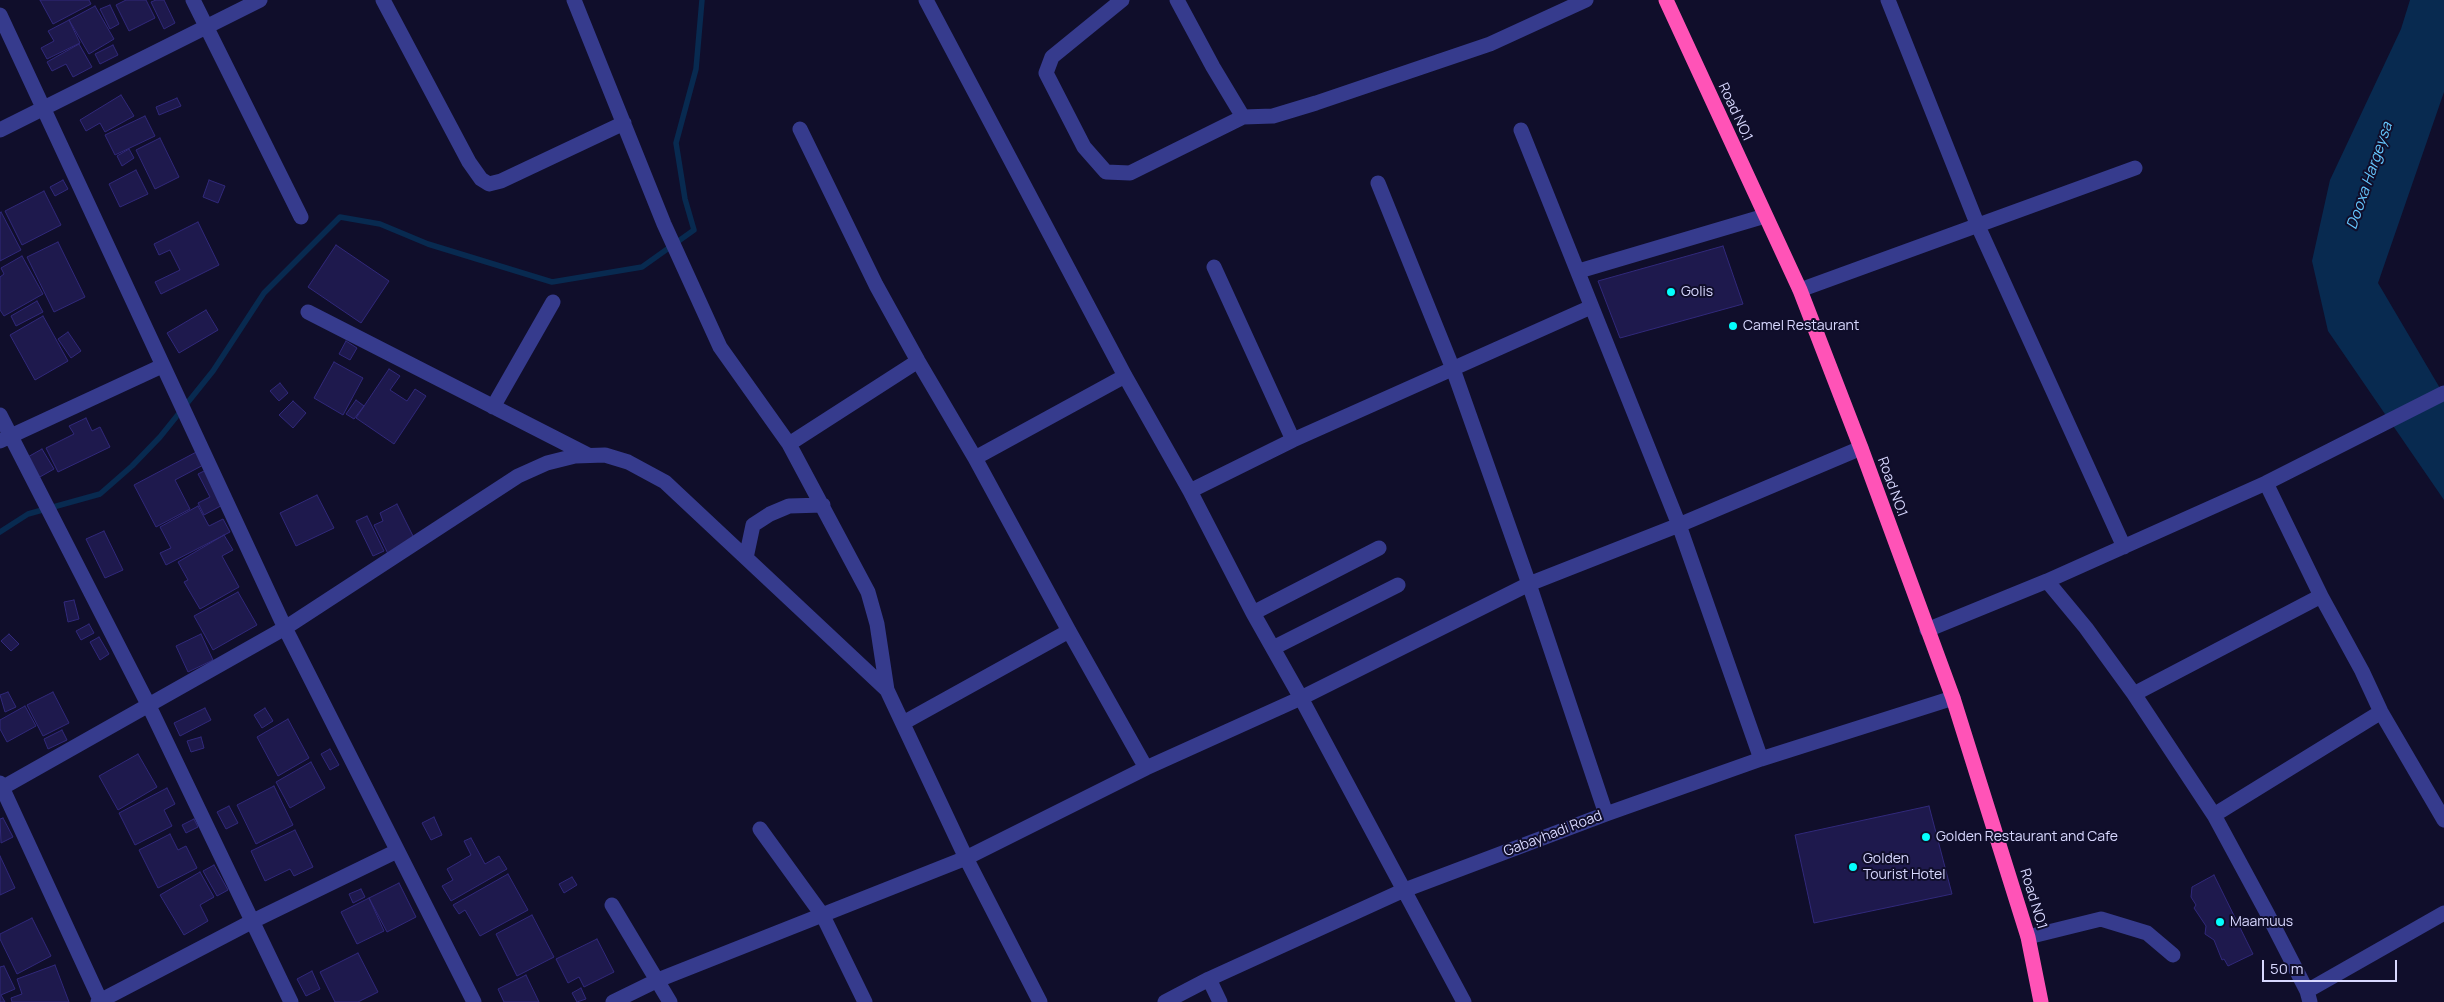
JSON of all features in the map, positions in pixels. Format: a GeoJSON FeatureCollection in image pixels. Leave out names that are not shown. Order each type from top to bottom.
{"type":"FeatureCollection","features":[{"type":"Feature","properties":{"kind":"highway","name":"Road NO.1"},"geometry":{"type":"LineString","coordinates":[[1666,0],[1800,290],[1861,448],[1953,698],[2028,937],[2041,1002]]}},
{"type":"Feature","properties":{"kind":"street"},"geometry":{"type":"LineString","coordinates":[[193,0],[301,217]]}},
{"type":"Feature","properties":{"kind":"street"},"geometry":{"type":"LineString","coordinates":[[0,130],[260,0]]}},
{"type":"Feature","properties":{"kind":"street"},"geometry":{"type":"LineString","coordinates":[[383,0],[469,162],[481,179],[489,184],[501,181],[624,123]]}},
{"type":"Feature","properties":{"kind":"street"},"geometry":{"type":"LineString","coordinates":[[574,0],[664,224],[720,348],[789,444],[868,592],[877,624],[887,690],[966,858],[1040,1002]]}},
{"type":"Feature","properties":{"kind":"street"},"geometry":{"type":"LineString","coordinates":[[926,0],[1126,376],[1190,491],[1252,613],[1301,698],[1402,891],[1464,1002]]}},
{"type":"Feature","properties":{"kind":"street"},"geometry":{"type":"LineString","coordinates":[[1122,0],[1052,57],[1046,72],[1084,147],[1106,172],[1130,173],[1243,116],[1273,116],[1490,44],[1586,0]]}},
{"type":"Feature","properties":{"kind":"street"},"geometry":{"type":"LineString","coordinates":[[1178,0],[1213,67],[1243,116]]}},
{"type":"Feature","properties":{"kind":"street"},"geometry":{"type":"LineString","coordinates":[[1888,0],[1978,226],[2124,547]]}},
{"type":"Feature","properties":{"kind":"street"},"geometry":{"type":"LineString","coordinates":[[0,15],[285,628],[474,1002]]}},
{"type":"Feature","properties":{"kind":"street"},"geometry":{"type":"LineString","coordinates":[[800,129],[876,285],[918,362],[976,458],[1069,631],[1146,768]]}},
{"type":"Feature","properties":{"kind":"street"},"geometry":{"type":"LineString","coordinates":[[1521,130],[1679,525],[1761,759]]}},
{"type":"Feature","properties":{"kind":"street"},"geometry":{"type":"LineString","coordinates":[[1800,290],[2135,168]]}},
{"type":"Feature","properties":{"kind":"street"},"geometry":{"type":"LineString","coordinates":[[1378,183],[1453,369],[1530,584],[1606,814]]}},
{"type":"Feature","properties":{"kind":"street"},"geometry":{"type":"LineString","coordinates":[[1579,271],[1765,216]]}},
{"type":"Feature","properties":{"kind":"street"},"geometry":{"type":"LineString","coordinates":[[1214,267],[1293,440]]}},
{"type":"Feature","properties":{"kind":"street"},"geometry":{"type":"LineString","coordinates":[[493,407],[553,302]]}},
{"type":"Feature","properties":{"kind":"street"},"geometry":{"type":"LineString","coordinates":[[1190,491],[1293,440],[1591,307]]}},
{"type":"Feature","properties":{"kind":"street"},"geometry":{"type":"LineString","coordinates":[[308,312],[588,455]]}},
{"type":"Feature","properties":{"kind":"street"},"geometry":{"type":"LineString","coordinates":[[789,444],[918,362]]}},
{"type":"Feature","properties":{"kind":"street"},"geometry":{"type":"LineString","coordinates":[[5,438],[162,366]]}},
{"type":"Feature","properties":{"kind":"street"},"geometry":{"type":"LineString","coordinates":[[976,458],[1126,376]]}},
{"type":"Feature","properties":{"kind":"street"},"geometry":{"type":"LineString","coordinates":[[1928,630],[2047,581],[2266,483],[2444,394]]}},
{"type":"Feature","properties":{"kind":"street"},"geometry":{"type":"LineString","coordinates":[[0,415],[5,438],[149,706],[291,1002]]}},
{"type":"Feature","properties":{"kind":"street"},"geometry":{"type":"LineString","coordinates":[[613,1002],[658,980],[966,858],[1146,768],[1301,698],[1530,584],[1679,525],[1861,448]]}},
{"type":"Feature","properties":{"kind":"street"},"geometry":{"type":"LineString","coordinates":[[397,851],[251,922],[100,1002],[1,786],[149,706],[285,628],[518,476],[562,458],[588,455],[606,455],[628,462],[665,482],[887,690]]}},
{"type":"Feature","properties":{"kind":"street"},"geometry":{"type":"LineString","coordinates":[[2266,483],[2381,712],[2444,820]]}},
{"type":"Feature","properties":{"kind":"street"},"geometry":{"type":"LineString","coordinates":[[746,558],[754,525],[770,514],[789,506],[823,505]]}},
{"type":"Feature","properties":{"kind":"street"},"geometry":{"type":"LineString","coordinates":[[1252,613],[1379,548]]}},
{"type":"Feature","properties":{"kind":"street"},"geometry":{"type":"LineString","coordinates":[[2047,581],[2086,628],[2134,694],[2214,815],[2308,997],[2444,913]]}},
{"type":"Feature","properties":{"kind":"street"},"geometry":{"type":"LineString","coordinates":[[1273,648],[1398,585]]}},
{"type":"Feature","properties":{"kind":"street"},"geometry":{"type":"LineString","coordinates":[[2134,694],[2322,596]]}},
{"type":"Feature","properties":{"kind":"street"},"geometry":{"type":"LineString","coordinates":[[903,723],[1069,631]]}},
{"type":"Feature","properties":{"kind":"street","name":"Gabayhadi Road"},"geometry":{"type":"LineString","coordinates":[[1165,1002],[1209,979],[1402,891],[1606,814],[1761,759],[1953,698]]}},
{"type":"Feature","properties":{"kind":"street"},"geometry":{"type":"LineString","coordinates":[[2214,815],[2381,712]]}},
{"type":"Feature","properties":{"kind":"street"},"geometry":{"type":"LineString","coordinates":[[760,829],[823,916],[865,1002]]}},
{"type":"Feature","properties":{"kind":"street"},"geometry":{"type":"LineString","coordinates":[[612,905],[670,1002]]}},
{"type":"Feature","properties":{"kind":"street"},"geometry":{"type":"LineString","coordinates":[[2028,937],[2101,919],[2147,933],[2172,955]]}},
{"type":"Feature","properties":{"kind":"street"},"geometry":{"type":"LineString","coordinates":[[1209,979],[1220,1002]]}},
{"type":"Feature","properties":{"kind":"water","name":"Dooxa Hargeysa"},"geometry":{"type":"Polygon","coordinates":[[[2410,0],[2444,0],[2444,92],[2378,283],[2444,395],[2444,500],[2328,331],[2312,261],[2330,180],[2401,29],[2410,0]]]}},
{"type":"Feature","properties":{"kind":"building"},"geometry":{"type":"Polygon","coordinates":[[[40,0],[89,0],[91,4],[53,24],[40,0]]]}},
{"type":"Feature","properties":{"kind":"building"},"geometry":{"type":"Polygon","coordinates":[[[126,0],[146,0],[155,18],[129,31],[116,5],[126,0]]]}},
{"type":"Feature","properties":{"kind":"building"},"geometry":{"type":"Polygon","coordinates":[[[164,0],[175,23],[164,29],[151,2],[164,0]]]}},
{"type":"Feature","properties":{"kind":"building"},"geometry":{"type":"Polygon","coordinates":[[[110,5],[119,24],[110,29],[100,9],[110,5]]]}},
{"type":"Feature","properties":{"kind":"building"},"geometry":{"type":"Polygon","coordinates":[[[95,6],[114,39],[89,54],[69,20],[95,6]]]}},
{"type":"Feature","properties":{"kind":"building"},"geometry":{"type":"Polygon","coordinates":[[[69,20],[80,43],[47,59],[41,48],[54,41],[48,31],[69,20]]]}},
{"type":"Feature","properties":{"kind":"building"},"geometry":{"type":"Polygon","coordinates":[[[79,44],[92,67],[73,77],[66,64],[52,71],[47,62],[79,44]]]}},
{"type":"Feature","properties":{"kind":"building"},"geometry":{"type":"Polygon","coordinates":[[[113,45],[118,55],[100,64],[95,54],[113,45]]]}},
{"type":"Feature","properties":{"kind":"building"},"geometry":{"type":"Polygon","coordinates":[[[121,95],[134,116],[105,132],[100,123],[86,131],[80,120],[121,95]]]}},
{"type":"Feature","properties":{"kind":"building"},"geometry":{"type":"Polygon","coordinates":[[[177,98],[181,106],[159,115],[156,107],[177,98]]]}},
{"type":"Feature","properties":{"kind":"building"},"geometry":{"type":"Polygon","coordinates":[[[145,116],[155,136],[115,155],[105,135],[145,116]]]}},
{"type":"Feature","properties":{"kind":"building"},"geometry":{"type":"Polygon","coordinates":[[[160,138],[179,177],[155,189],[136,150],[160,138]]]}},
{"type":"Feature","properties":{"kind":"building"},"geometry":{"type":"Polygon","coordinates":[[[129,149],[134,158],[122,166],[117,156],[129,149]]]}},
{"type":"Feature","properties":{"kind":"building"},"geometry":{"type":"Polygon","coordinates":[[[136,170],[148,194],[120,207],[109,184],[136,170]]]}},
{"type":"Feature","properties":{"kind":"building"},"geometry":{"type":"Polygon","coordinates":[[[63,180],[68,189],[55,196],[50,187],[63,180]]]}},
{"type":"Feature","properties":{"kind":"building"},"geometry":{"type":"Polygon","coordinates":[[[209,180],[225,186],[218,203],[203,197],[209,180]]]}},
{"type":"Feature","properties":{"kind":"building"},"geometry":{"type":"Polygon","coordinates":[[[44,191],[61,225],[22,245],[5,211],[44,191]]]}},
{"type":"Feature","properties":{"kind":"building"},"geometry":{"type":"Polygon","coordinates":[[[0,213],[21,250],[0,261],[0,213]]]}},
{"type":"Feature","properties":{"kind":"building"},"geometry":{"type":"Polygon","coordinates":[[[198,222],[219,265],[161,294],[155,282],[180,270],[170,250],[159,255],[154,244],[198,222]]]}},
{"type":"Feature","properties":{"kind":"building"},"geometry":{"type":"Polygon","coordinates":[[[58,242],[85,297],[54,312],[27,257],[58,242]]]}},
{"type":"Feature","properties":{"kind":"building"},"geometry":{"type":"Polygon","coordinates":[[[336,245],[389,281],[361,323],[308,287],[336,245]]]}},
{"type":"Feature","properties":{"kind":"building","name":"Golis"},"geometry":{"type":"Polygon","coordinates":[[[1723,246],[1743,304],[1620,338],[1598,281],[1723,246]]]}},
{"type":"Feature","properties":{"kind":"building"},"geometry":{"type":"Polygon","coordinates":[[[22,256],[43,294],[4,316],[0,310],[0,277],[4,274],[1,268],[22,256]]]}},
{"type":"Feature","properties":{"kind":"building"},"geometry":{"type":"Polygon","coordinates":[[[37,301],[43,312],[16,326],[11,316],[37,301]]]}},
{"type":"Feature","properties":{"kind":"building"},"geometry":{"type":"Polygon","coordinates":[[[206,310],[218,330],[179,353],[167,333],[206,310]]]}},
{"type":"Feature","properties":{"kind":"building"},"geometry":{"type":"Polygon","coordinates":[[[43,316],[68,361],[35,380],[10,335],[43,316]]]}},
{"type":"Feature","properties":{"kind":"building"},"geometry":{"type":"Polygon","coordinates":[[[68,332],[81,351],[71,358],[58,339],[68,332]]]}},
{"type":"Feature","properties":{"kind":"building"},"geometry":{"type":"Polygon","coordinates":[[[346,341],[357,348],[350,360],[339,354],[346,341]]]}},
{"type":"Feature","properties":{"kind":"building"},"geometry":{"type":"Polygon","coordinates":[[[334,362],[363,378],[343,415],[314,398],[334,362]]]}},
{"type":"Feature","properties":{"kind":"building"},"geometry":{"type":"Polygon","coordinates":[[[389,369],[400,376],[390,390],[407,401],[415,389],[426,396],[394,444],[356,418],[389,369]]]}},
{"type":"Feature","properties":{"kind":"building"},"geometry":{"type":"Polygon","coordinates":[[[280,383],[288,393],[279,401],[270,391],[280,383]]]}},
{"type":"Feature","properties":{"kind":"building"},"geometry":{"type":"Polygon","coordinates":[[[356,400],[364,406],[354,419],[346,414],[356,400]]]}},
{"type":"Feature","properties":{"kind":"building"},"geometry":{"type":"Polygon","coordinates":[[[293,401],[306,413],[293,428],[279,415],[293,401]]]}},
{"type":"Feature","properties":{"kind":"building"},"geometry":{"type":"Polygon","coordinates":[[[86,418],[92,431],[100,427],[110,447],[58,472],[46,448],[74,434],[69,426],[86,418]]]}},
{"type":"Feature","properties":{"kind":"building"},"geometry":{"type":"Polygon","coordinates":[[[42,449],[54,469],[38,478],[26,458],[42,449]]]}},
{"type":"Feature","properties":{"kind":"building"},"geometry":{"type":"Polygon","coordinates":[[[202,449],[209,462],[175,480],[190,509],[156,527],[134,485],[202,449]]]}},
{"type":"Feature","properties":{"kind":"building"},"geometry":{"type":"Polygon","coordinates":[[[210,468],[228,502],[204,515],[198,503],[210,497],[198,474],[210,468]]]}},
{"type":"Feature","properties":{"kind":"building"},"geometry":{"type":"Polygon","coordinates":[[[317,495],[334,528],[296,546],[280,513],[317,495]]]}},
{"type":"Feature","properties":{"kind":"building"},"geometry":{"type":"Polygon","coordinates":[[[397,504],[418,546],[391,560],[374,525],[383,521],[380,513],[397,504]]]}},
{"type":"Feature","properties":{"kind":"building"},"geometry":{"type":"Polygon","coordinates":[[[198,506],[209,526],[223,519],[230,532],[166,565],[160,553],[171,548],[160,527],[198,506]]]}},
{"type":"Feature","properties":{"kind":"building"},"geometry":{"type":"Polygon","coordinates":[[[367,516],[384,551],[373,556],[356,521],[367,516]]]}},
{"type":"Feature","properties":{"kind":"building"},"geometry":{"type":"Polygon","coordinates":[[[104,531],[123,570],[105,578],[86,539],[104,531]]]}},
{"type":"Feature","properties":{"kind":"building"},"geometry":{"type":"Polygon","coordinates":[[[224,535],[233,550],[222,556],[239,587],[200,609],[184,582],[188,580],[178,562],[224,535]]]}},
{"type":"Feature","properties":{"kind":"building"},"geometry":{"type":"Polygon","coordinates":[[[238,592],[257,625],[213,650],[194,616],[238,592]]]}},
{"type":"Feature","properties":{"kind":"building"},"geometry":{"type":"Polygon","coordinates":[[[74,600],[79,619],[68,622],[64,602],[74,600]]]}},
{"type":"Feature","properties":{"kind":"building"},"geometry":{"type":"Polygon","coordinates":[[[89,624],[94,633],[81,640],[76,631],[89,624]]]}},
{"type":"Feature","properties":{"kind":"building"},"geometry":{"type":"Polygon","coordinates":[[[9,634],[19,644],[11,651],[1,641],[9,634]]]}},
{"type":"Feature","properties":{"kind":"building"},"geometry":{"type":"Polygon","coordinates":[[[201,634],[213,660],[188,672],[176,646],[201,634]]]}},
{"type":"Feature","properties":{"kind":"building"},"geometry":{"type":"Polygon","coordinates":[[[99,637],[109,654],[100,660],[90,642],[99,637]]]}},
{"type":"Feature","properties":{"kind":"building"},"geometry":{"type":"Polygon","coordinates":[[[8,692],[16,707],[5,712],[0,695],[8,692]]]}},
{"type":"Feature","properties":{"kind":"building"},"geometry":{"type":"Polygon","coordinates":[[[53,692],[69,723],[43,736],[27,705],[53,692]]]}},
{"type":"Feature","properties":{"kind":"building"},"geometry":{"type":"Polygon","coordinates":[[[25,706],[36,726],[7,742],[0,729],[0,720],[25,706]]]}},
{"type":"Feature","properties":{"kind":"building"},"geometry":{"type":"Polygon","coordinates":[[[205,708],[211,720],[180,736],[174,723],[205,708]]]}},
{"type":"Feature","properties":{"kind":"building"},"geometry":{"type":"Polygon","coordinates":[[[265,708],[273,721],[262,728],[254,715],[265,708]]]}},
{"type":"Feature","properties":{"kind":"building"},"geometry":{"type":"Polygon","coordinates":[[[288,719],[309,758],[278,776],[257,737],[288,719]]]}},
{"type":"Feature","properties":{"kind":"building"},"geometry":{"type":"Polygon","coordinates":[[[62,730],[67,740],[48,749],[44,739],[62,730]]]}},
{"type":"Feature","properties":{"kind":"building"},"geometry":{"type":"Polygon","coordinates":[[[201,737],[204,748],[191,752],[187,741],[201,737]]]}},
{"type":"Feature","properties":{"kind":"building"},"geometry":{"type":"Polygon","coordinates":[[[330,749],[339,765],[330,770],[321,754],[330,749]]]}},
{"type":"Feature","properties":{"kind":"building"},"geometry":{"type":"Polygon","coordinates":[[[138,754],[157,787],[118,810],[99,776],[138,754]]]}},
{"type":"Feature","properties":{"kind":"building"},"geometry":{"type":"Polygon","coordinates":[[[311,762],[325,788],[290,808],[276,782],[311,762]]]}},
{"type":"Feature","properties":{"kind":"building"},"geometry":{"type":"Polygon","coordinates":[[[274,786],[293,825],[256,844],[237,805],[274,786]]]}},
{"type":"Feature","properties":{"kind":"building"},"geometry":{"type":"Polygon","coordinates":[[[167,788],[175,804],[164,810],[172,826],[135,845],[119,813],[167,788]]]}},
{"type":"Feature","properties":{"kind":"building"},"geometry":{"type":"Polygon","coordinates":[[[229,806],[238,823],[226,829],[217,812],[229,806]]]}},
{"type":"Feature","properties":{"kind":"building","name":"Golden Tourist Hotel"},"geometry":{"type":"Polygon","coordinates":[[[1929,806],[1952,894],[1814,923],[1795,835],[1929,806]]]}},
{"type":"Feature","properties":{"kind":"building"},"geometry":{"type":"Polygon","coordinates":[[[434,817],[442,835],[431,840],[422,823],[434,817]]]}},
{"type":"Feature","properties":{"kind":"building"},"geometry":{"type":"Polygon","coordinates":[[[3,818],[13,837],[1,843],[0,819],[3,818]]]}},
{"type":"Feature","properties":{"kind":"building"},"geometry":{"type":"Polygon","coordinates":[[[194,819],[198,827],[186,833],[182,825],[194,819]]]}},
{"type":"Feature","properties":{"kind":"building"},"geometry":{"type":"Polygon","coordinates":[[[295,830],[313,867],[294,876],[290,869],[265,881],[251,851],[295,830]]]}},
{"type":"Feature","properties":{"kind":"building"},"geometry":{"type":"Polygon","coordinates":[[[170,834],[178,850],[186,846],[197,868],[158,888],[139,850],[170,834]]]}},
{"type":"Feature","properties":{"kind":"building"},"geometry":{"type":"Polygon","coordinates":[[[471,838],[485,864],[499,856],[507,869],[451,901],[442,886],[453,880],[447,869],[471,855],[464,841],[471,838]]]}},
{"type":"Feature","properties":{"kind":"building"},"geometry":{"type":"Polygon","coordinates":[[[0,856],[15,888],[0,895],[0,856]]]}},
{"type":"Feature","properties":{"kind":"building"},"geometry":{"type":"Polygon","coordinates":[[[214,865],[228,890],[217,896],[203,871],[214,865]]]}},
{"type":"Feature","properties":{"kind":"building"},"geometry":{"type":"Polygon","coordinates":[[[200,872],[214,897],[200,905],[208,921],[184,935],[160,895],[200,872]]]}},
{"type":"Feature","properties":{"kind":"building"},"geometry":{"type":"Polygon","coordinates":[[[508,874],[528,910],[480,936],[465,910],[459,914],[453,905],[508,874]]]}},
{"type":"Feature","properties":{"kind":"building","name":"Maamuus"},"geometry":{"type":"Polygon","coordinates":[[[2214,875],[2253,954],[2228,966],[2224,959],[2222,960],[2214,940],[2205,934],[2206,926],[2194,908],[2196,905],[2191,897],[2192,887],[2214,875]]]}},
{"type":"Feature","properties":{"kind":"building"},"geometry":{"type":"Polygon","coordinates":[[[572,877],[577,885],[564,893],[559,884],[572,877]]]}},
{"type":"Feature","properties":{"kind":"building"},"geometry":{"type":"Polygon","coordinates":[[[399,883],[416,917],[387,932],[369,898],[399,883]]]}},
{"type":"Feature","properties":{"kind":"building"},"geometry":{"type":"Polygon","coordinates":[[[361,889],[365,897],[353,903],[349,894],[361,889]]]}},
{"type":"Feature","properties":{"kind":"building"},"geometry":{"type":"Polygon","coordinates":[[[369,898],[384,931],[357,944],[341,912],[369,898]]]}},
{"type":"Feature","properties":{"kind":"building"},"geometry":{"type":"Polygon","coordinates":[[[532,915],[554,957],[517,976],[496,934],[532,915]]]}},
{"type":"Feature","properties":{"kind":"building"},"geometry":{"type":"Polygon","coordinates":[[[32,918],[51,956],[17,974],[0,939],[0,934],[32,918]]]}},
{"type":"Feature","properties":{"kind":"building"},"geometry":{"type":"Polygon","coordinates":[[[597,939],[614,972],[584,987],[579,977],[568,983],[556,959],[597,939]]]}},
{"type":"Feature","properties":{"kind":"building"},"geometry":{"type":"Polygon","coordinates":[[[358,953],[378,992],[358,1002],[335,1002],[320,972],[358,953]]]}},
{"type":"Feature","properties":{"kind":"building"},"geometry":{"type":"Polygon","coordinates":[[[55,965],[69,1002],[12,1002],[11,998],[22,994],[17,979],[55,965]]]}},
{"type":"Feature","properties":{"kind":"building"},"geometry":{"type":"Polygon","coordinates":[[[4,966],[15,989],[1,995],[5,1002],[0,1002],[0,967],[4,966]]]}},
{"type":"Feature","properties":{"kind":"building"},"geometry":{"type":"Polygon","coordinates":[[[312,971],[320,989],[306,996],[297,979],[312,971]]]}},
{"type":"Feature","properties":{"kind":"building"},"geometry":{"type":"Polygon","coordinates":[[[526,975],[539,1002],[504,1002],[498,989],[526,975]]]}},
{"type":"Feature","properties":{"kind":"building"},"geometry":{"type":"Polygon","coordinates":[[[581,988],[586,999],[577,1002],[572,993],[581,988]]]}},
{"type":"Feature","properties":{"kind":"waterway"},"geometry":{"type":"LineString","coordinates":[[0,532],[28,514],[100,494],[132,466],[160,437],[213,371],[264,293],[340,217],[380,224],[428,244],[552,282],[642,267],[694,230],[685,199],[676,143],[696,69],[702,0]]}},
{"type":"Feature","properties":{"kind":"place","name":"Golis"},"geometry":{"type":"Point","coordinates":[1671,292]}},
{"type":"Feature","properties":{"kind":"place","name":"Camel Restaurant"},"geometry":{"type":"Point","coordinates":[1733,326]}},
{"type":"Feature","properties":{"kind":"place","name":"Golden Restaurant and Cafe"},"geometry":{"type":"Point","coordinates":[1926,837]}},
{"type":"Feature","properties":{"kind":"place","name":"Golden Tourist Hotel"},"geometry":{"type":"Point","coordinates":[1853,867]}},
{"type":"Feature","properties":{"kind":"place","name":"Maamuus"},"geometry":{"type":"Point","coordinates":[2220,922]}}]}
